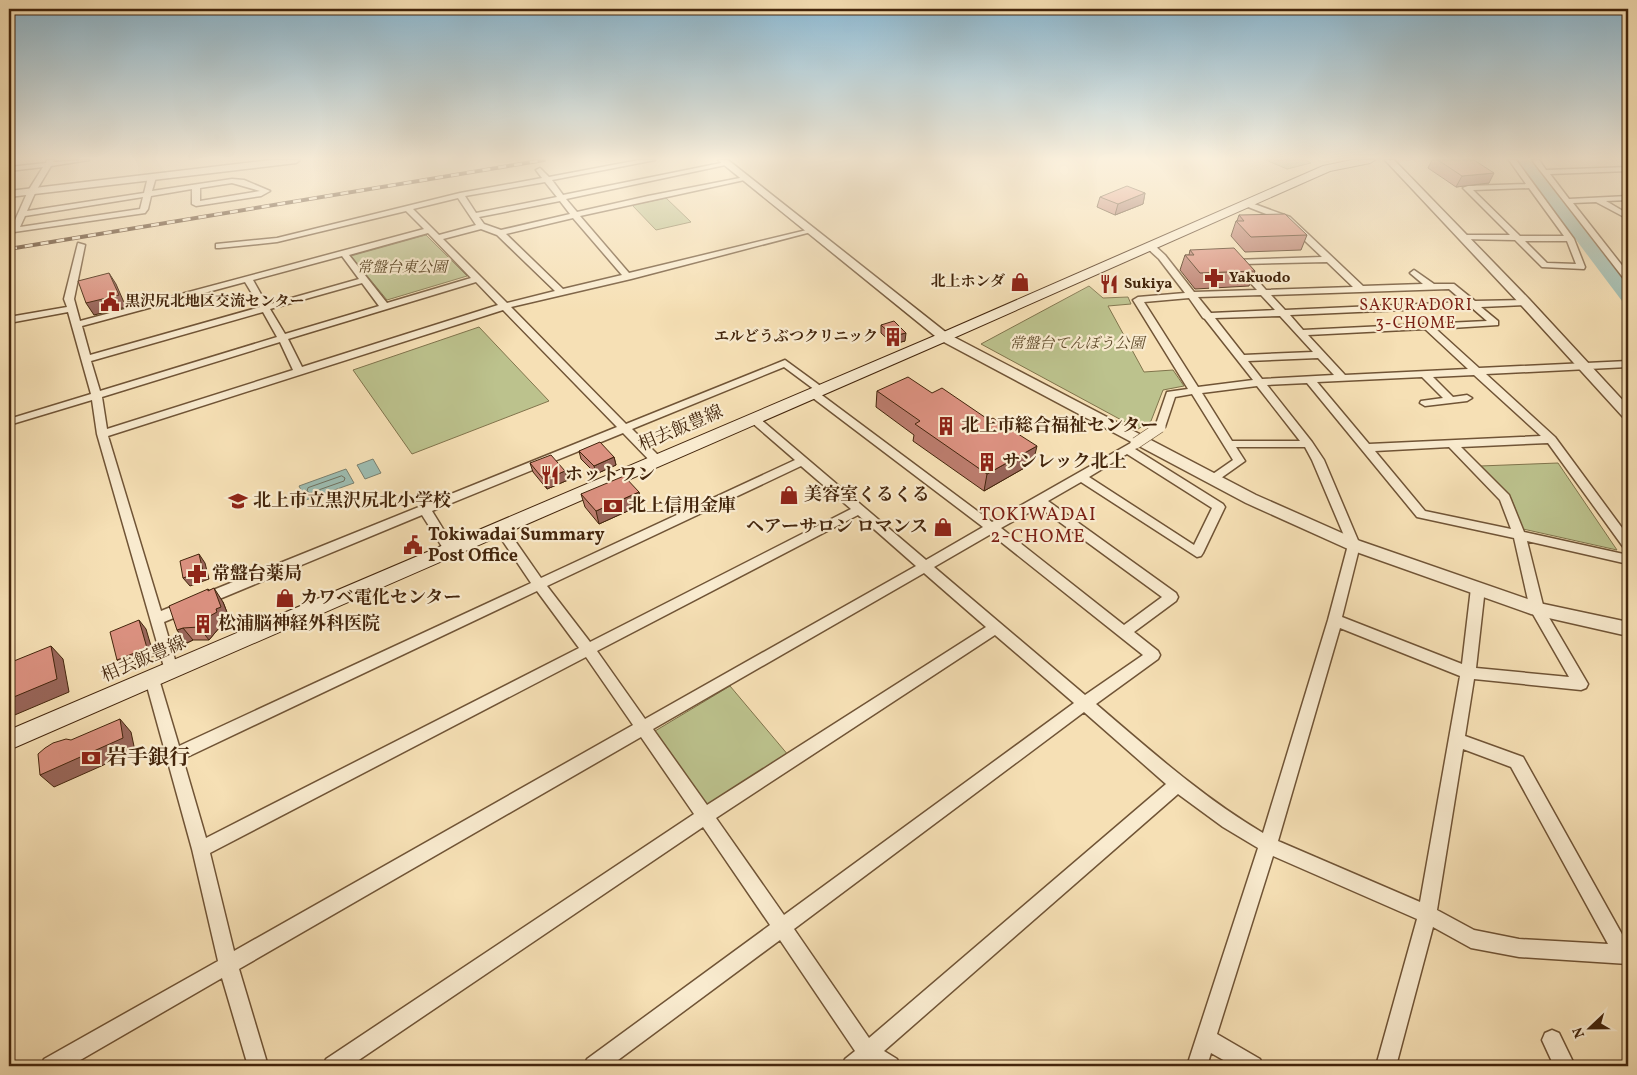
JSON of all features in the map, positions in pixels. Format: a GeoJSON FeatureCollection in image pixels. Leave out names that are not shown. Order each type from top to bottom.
{"type":"FeatureCollection","features":[{"type":"Feature","properties":{"kind":"main road","name":"相去飯豊線"},"geometry":{"type":"LineString","coordinates":[[9,740],[944,337],[1230,210]]}},
{"type":"Feature","properties":{"kind":"street"},"geometry":{"type":"LineString","coordinates":[[24,210],[16,227],[17,230],[137,213],[142,210]]}},
{"type":"Feature","properties":{"kind":"street"},"geometry":{"type":"LineString","coordinates":[[22,214],[47,210]]}},
{"type":"Feature","properties":{"kind":"street"},"geometry":{"type":"LineString","coordinates":[[220,246],[277,240],[395,210]]}},
{"type":"Feature","properties":{"kind":"street"},"geometry":{"type":"LineString","coordinates":[[410,210],[479,278],[656,461]]}},
{"type":"Feature","properties":{"kind":"street"},"geometry":{"type":"LineString","coordinates":[[470,210],[481,226]]}},
{"type":"Feature","properties":{"kind":"street"},"geometry":{"type":"LineString","coordinates":[[474,216],[503,210]]}},
{"type":"Feature","properties":{"kind":"street"},"geometry":{"type":"LineString","coordinates":[[571,210],[628,277]]}},
{"type":"Feature","properties":{"kind":"street"},"geometry":{"type":"LineString","coordinates":[[500,232],[574,214],[582,210]]}},
{"type":"Feature","properties":{"kind":"street"},"geometry":{"type":"LineString","coordinates":[[785,210],[944,337],[1251,499],[1354,545],[1537,609],[1628,629]]}},
{"type":"Feature","properties":{"kind":"street"},"geometry":{"type":"LineString","coordinates":[[1265,210],[1288,219],[1361,288]]}},
{"type":"Feature","properties":{"kind":"street"},"geometry":{"type":"LineString","coordinates":[[1438,210],[1628,414]]}},
{"type":"Feature","properties":{"kind":"street"},"geometry":{"type":"LineString","coordinates":[[1489,210],[1545,265],[1581,268],[1570,239],[1548,210]]}},
{"type":"Feature","properties":{"kind":"street"},"geometry":{"type":"LineString","coordinates":[[1576,210],[1628,278]]}},
{"type":"Feature","properties":{"kind":"street"},"geometry":{"type":"LineString","coordinates":[[1615,210],[1628,218]]}},
{"type":"Feature","properties":{"kind":"street"},"geometry":{"type":"LineString","coordinates":[[76,325],[344,254],[481,226],[500,232],[562,294]]}},
{"type":"Feature","properties":{"kind":"street"},"geometry":{"type":"LineString","coordinates":[[102,434],[505,306],[562,294],[811,231]]}},
{"type":"Feature","properties":{"kind":"street"},"geometry":{"type":"LineString","coordinates":[[1464,237],[1570,239]]}},
{"type":"Feature","properties":{"kind":"street"},"geometry":{"type":"LineString","coordinates":[[81,245],[69,299],[96,394],[102,434],[171,670]]}},
{"type":"Feature","properties":{"kind":"street"},"geometry":{"type":"LineString","coordinates":[[1150,246],[1162,257],[1206,316],[1261,382],[1308,444],[1318,460],[1354,545],[1335,620],[1268,845],[1198,1066]]}},
{"type":"Feature","properties":{"kind":"street"},"geometry":{"type":"LineString","coordinates":[[344,254],[385,307]]}},
{"type":"Feature","properties":{"kind":"street"},"geometry":{"type":"LineString","coordinates":[[1329,259],[1236,262],[1342,378]]}},
{"type":"Feature","properties":{"kind":"street"},"geometry":{"type":"LineString","coordinates":[[1414,273],[1431,286]]}},
{"type":"Feature","properties":{"kind":"street"},"geometry":{"type":"LineString","coordinates":[[9,422],[479,278]]}},
{"type":"Feature","properties":{"kind":"street"},"geometry":{"type":"LineString","coordinates":[[248,280],[283,338],[299,372]]}},
{"type":"Feature","properties":{"kind":"street"},"geometry":{"type":"LineString","coordinates":[[86,359],[364,280]]}},
{"type":"Feature","properties":{"kind":"street"},"geometry":{"type":"LineString","coordinates":[[1214,479],[1239,461],[1138,300],[1190,295],[1451,286],[1495,323],[1300,333]]}},
{"type":"Feature","properties":{"kind":"street"},"geometry":{"type":"LineString","coordinates":[[1206,316],[1525,302]]}},
{"type":"Feature","properties":{"kind":"street"},"geometry":{"type":"LineString","coordinates":[[1380,308],[1399,328]]}},
{"type":"Feature","properties":{"kind":"street"},"geometry":{"type":"LineString","coordinates":[[9,320],[72,309]]}},
{"type":"Feature","properties":{"kind":"street"},"geometry":{"type":"LineString","coordinates":[[1427,326],[1551,439],[1628,545]]}},
{"type":"Feature","properties":{"kind":"street"},"geometry":{"type":"LineString","coordinates":[[1241,358],[1320,355]]}},
{"type":"Feature","properties":{"kind":"street"},"geometry":{"type":"LineString","coordinates":[[156,619],[785,364],[1153,655],[594,1066]]}},
{"type":"Feature","properties":{"kind":"street"},"geometry":{"type":"LineString","coordinates":[[51,1066],[1081,477],[1160,427],[1171,394],[1261,382],[1628,364]]}},
{"type":"Feature","properties":{"kind":"street"},"geometry":{"type":"LineString","coordinates":[[1426,375],[1451,400]]}},
{"type":"Feature","properties":{"kind":"street"},"geometry":{"type":"LineString","coordinates":[[1310,380],[1421,514],[1628,558]]}},
{"type":"Feature","properties":{"kind":"street"},"geometry":{"type":"LineString","coordinates":[[1425,403],[1467,398]]}},
{"type":"Feature","properties":{"kind":"street"},"geometry":{"type":"LineString","coordinates":[[754,419],[1178,784],[1229,822],[1268,845],[1427,914],[1471,939],[1519,948],[1626,954]]}},
{"type":"Feature","properties":{"kind":"street"},"geometry":{"type":"LineString","coordinates":[[1366,448],[1551,439]]}},
{"type":"Feature","properties":{"kind":"street"},"geometry":{"type":"LineString","coordinates":[[1228,444],[1308,444]]}},
{"type":"Feature","properties":{"kind":"street"},"geometry":{"type":"LineString","coordinates":[[1335,620],[1468,674],[1581,684],[1537,609],[1519,535],[1505,498],[1451,444]]}},
{"type":"Feature","properties":{"kind":"street"},"geometry":{"type":"LineString","coordinates":[[1081,477],[1197,553],[1219,507],[1131,446]]}},
{"type":"Feature","properties":{"kind":"street"},"geometry":{"type":"LineString","coordinates":[[174,756],[802,461]]}},
{"type":"Feature","properties":{"kind":"street"},"geometry":{"type":"LineString","coordinates":[[1039,501],[1171,597],[1124,632]]}},
{"type":"Feature","properties":{"kind":"street"},"geometry":{"type":"LineString","coordinates":[[425,510],[450,550]]}},
{"type":"Feature","properties":{"kind":"street"},"geometry":{"type":"LineString","coordinates":[[200,849],[859,510]]}},
{"type":"Feature","properties":{"kind":"street"},"geometry":{"type":"LineString","coordinates":[[500,528],[538,585],[588,650],[706,816],[781,928],[868,1052],[890,1066]]}},
{"type":"Feature","properties":{"kind":"street"},"geometry":{"type":"LineString","coordinates":[[1386,1066],[1427,914],[1468,674],[1478,588]]}},
{"type":"Feature","properties":{"kind":"street"},"geometry":{"type":"LineString","coordinates":[[333,1066],[706,816],[995,628]]}},
{"type":"Feature","properties":{"kind":"street"},"geometry":{"type":"LineString","coordinates":[[152,679],[200,849],[228,965],[258,1066]]}},
{"type":"Feature","properties":{"kind":"street"},"geometry":{"type":"LineString","coordinates":[[1457,740],[1517,762],[1626,954]]}},
{"type":"Feature","properties":{"kind":"street"},"geometry":{"type":"LineString","coordinates":[[852,1066],[1178,784]]}},
{"type":"Feature","properties":{"kind":"street"},"geometry":{"type":"LineString","coordinates":[[1206,1039],[1253,1066]]}},
{"type":"Feature","properties":{"kind":"street"},"geometry":{"type":"LineString","coordinates":[[1552,1040],[1565,1066]]}},
{"type":"Feature","properties":{"kind":"green space"},"geometry":{"type":"Polygon","coordinates":[[[637,210],[679,210],[691,222],[656,230],[637,210]]]}},
{"type":"Feature","properties":{"kind":"green space","name":"常盤台東公園"},"geometry":{"type":"Polygon","coordinates":[[[426,235],[467,276],[387,300],[351,256],[426,235]]]}},
{"type":"Feature","properties":{"kind":"green space","name":"常盤台てんぼう公園"},"geometry":{"type":"Polygon","coordinates":[[[1089,286],[1103,298],[1128,297],[1131,304],[1108,306],[1144,372],[1173,370],[1184,386],[1163,390],[1151,421],[1138,429],[981,344],[1089,286]]]}},
{"type":"Feature","properties":{"kind":"green space"},"geometry":{"type":"Polygon","coordinates":[[[479,327],[549,401],[412,454],[353,370],[479,327]]]}},
{"type":"Feature","properties":{"kind":"green space"},"geometry":{"type":"Polygon","coordinates":[[[1558,463],[1617,550],[1523,529],[1511,498],[1480,466],[1558,463]]]}},
{"type":"Feature","properties":{"kind":"green space"},"geometry":{"type":"Polygon","coordinates":[[[730,686],[789,756],[706,808],[655,731],[730,686]]]}},
{"type":"Feature","properties":{"kind":"water"},"geometry":{"type":"Polygon","coordinates":[[[373,459],[381,473],[365,479],[357,465],[373,459]]]}},
{"type":"Feature","properties":{"kind":"water"},"geometry":{"type":"Polygon","coordinates":[[[346,469],[354,483],[306,500],[299,486],[346,469]]]}},
{"type":"Feature","properties":{"kind":"building"},"geometry":{"type":"Polygon","coordinates":[[[1285,214],[1307,235],[1251,237],[1236,221],[1244,221],[1239,215],[1285,214]]]}},
{"type":"Feature","properties":{"kind":"building"},"geometry":{"type":"Polygon","coordinates":[[[1234,248],[1255,271],[1200,273],[1185,255],[1194,255],[1190,250],[1234,248]]]}},
{"type":"Feature","properties":{"kind":"building"},"geometry":{"type":"Polygon","coordinates":[[[109,273],[119,295],[86,303],[78,281],[109,273]]]}},
{"type":"Feature","properties":{"kind":"building"},"geometry":{"type":"Polygon","coordinates":[[[894,321],[906,333],[893,336],[881,325],[894,321]]]}},
{"type":"Feature","properties":{"kind":"building"},"geometry":{"type":"Polygon","coordinates":[[[908,377],[932,393],[942,388],[989,420],[993,418],[1037,446],[987,474],[915,424],[920,421],[877,391],[908,377]]]}},
{"type":"Feature","properties":{"kind":"building"},"geometry":{"type":"Polygon","coordinates":[[[600,442],[614,457],[594,466],[579,451],[600,442]]]}},
{"type":"Feature","properties":{"kind":"building"},"geometry":{"type":"Polygon","coordinates":[[[551,455],[565,471],[544,480],[530,463],[551,455]]]}},
{"type":"Feature","properties":{"kind":"building"},"geometry":{"type":"Polygon","coordinates":[[[624,476],[639,492],[596,511],[581,494],[624,476]]]}},
{"type":"Feature","properties":{"kind":"building"},"geometry":{"type":"Polygon","coordinates":[[[199,554],[203,571],[183,578],[180,561],[199,554]]]}},
{"type":"Feature","properties":{"kind":"building"},"geometry":{"type":"Polygon","coordinates":[[[214,588],[221,607],[216,609],[217,612],[199,627],[177,630],[169,606],[214,588]]]}},
{"type":"Feature","properties":{"kind":"building"},"geometry":{"type":"Polygon","coordinates":[[[139,620],[147,648],[117,660],[110,632],[139,620]]]}},
{"type":"Feature","properties":{"kind":"building"},"geometry":{"type":"Polygon","coordinates":[[[51,646],[57,679],[9,699],[9,663],[51,646]]]}},
{"type":"Feature","properties":{"kind":"building"},"geometry":{"type":"Polygon","coordinates":[[[120,719],[123,738],[40,775],[38,754],[45,748],[66,739],[71,740],[120,719]]]}},
{"type":"Feature","properties":{"kind":"waterway"},"geometry":{"type":"LineString","coordinates":[[1561,210],[1628,297]]}},
{"type":"Feature","properties":{"kind":"railway"},"geometry":{"type":"LineString","coordinates":[[9,249],[242,210]]}},
{"type":"Feature","properties":{"kind":"place","name":"Yakuodo"},"geometry":{"type":"Point","coordinates":[1214,278]}},
{"type":"Feature","properties":{"kind":"place","name":"北上ホンダ"},"geometry":{"type":"Point","coordinates":[1020,282]}},
{"type":"Feature","properties":{"kind":"place","name":"Sukiya"},"geometry":{"type":"Point","coordinates":[1109,284]}},
{"type":"Feature","properties":{"kind":"place","name":"黒沢尻北地区交流センター"},"geometry":{"type":"Point","coordinates":[110,302]}},
{"type":"Feature","properties":{"kind":"place","name":"エルどうぶつクリニック"},"geometry":{"type":"Point","coordinates":[893,337]}},
{"type":"Feature","properties":{"kind":"place","name":"北上市総合福祉センター"},"geometry":{"type":"Point","coordinates":[946,426]}},
{"type":"Feature","properties":{"kind":"place","name":"サンレック北上"},"geometry":{"type":"Point","coordinates":[987,462]}},
{"type":"Feature","properties":{"kind":"place","name":"ホットワン"},"geometry":{"type":"Point","coordinates":[550,475]}},
{"type":"Feature","properties":{"kind":"place","name":"美容室くるくる"},"geometry":{"type":"Point","coordinates":[789,495]}},
{"type":"Feature","properties":{"kind":"place","name":"北上市立黒沢尻北小学校"},"geometry":{"type":"Point","coordinates":[238,501]}},
{"type":"Feature","properties":{"kind":"place","name":"北上信用金庫"},"geometry":{"type":"Point","coordinates":[613,506]}},
{"type":"Feature","properties":{"kind":"place","name":"ヘアーサロン ロマンス"},"geometry":{"type":"Point","coordinates":[943,527]}},
{"type":"Feature","properties":{"kind":"place","name":"Tokiwadai Summary Post Office"},"geometry":{"type":"Point","coordinates":[413,545]}},
{"type":"Feature","properties":{"kind":"place","name":"常盤台薬局"},"geometry":{"type":"Point","coordinates":[197,574]}},
{"type":"Feature","properties":{"kind":"place","name":"カワベ電化センター"},"geometry":{"type":"Point","coordinates":[285,598]}},
{"type":"Feature","properties":{"kind":"place","name":"松浦脳神経外科医院"},"geometry":{"type":"Point","coordinates":[203,624]}},
{"type":"Feature","properties":{"kind":"place","name":"岩手銀行"},"geometry":{"type":"Point","coordinates":[91,758]}},
{"type":"Feature","properties":{"kind":"district","name":"SAKURADORI 3-CHOME"},"geometry":{"type":"Point","coordinates":[1416,315]}},
{"type":"Feature","properties":{"kind":"district","name":"TOKIWADAI 2-CHOME"},"geometry":{"type":"Point","coordinates":[1038,526]}}]}
